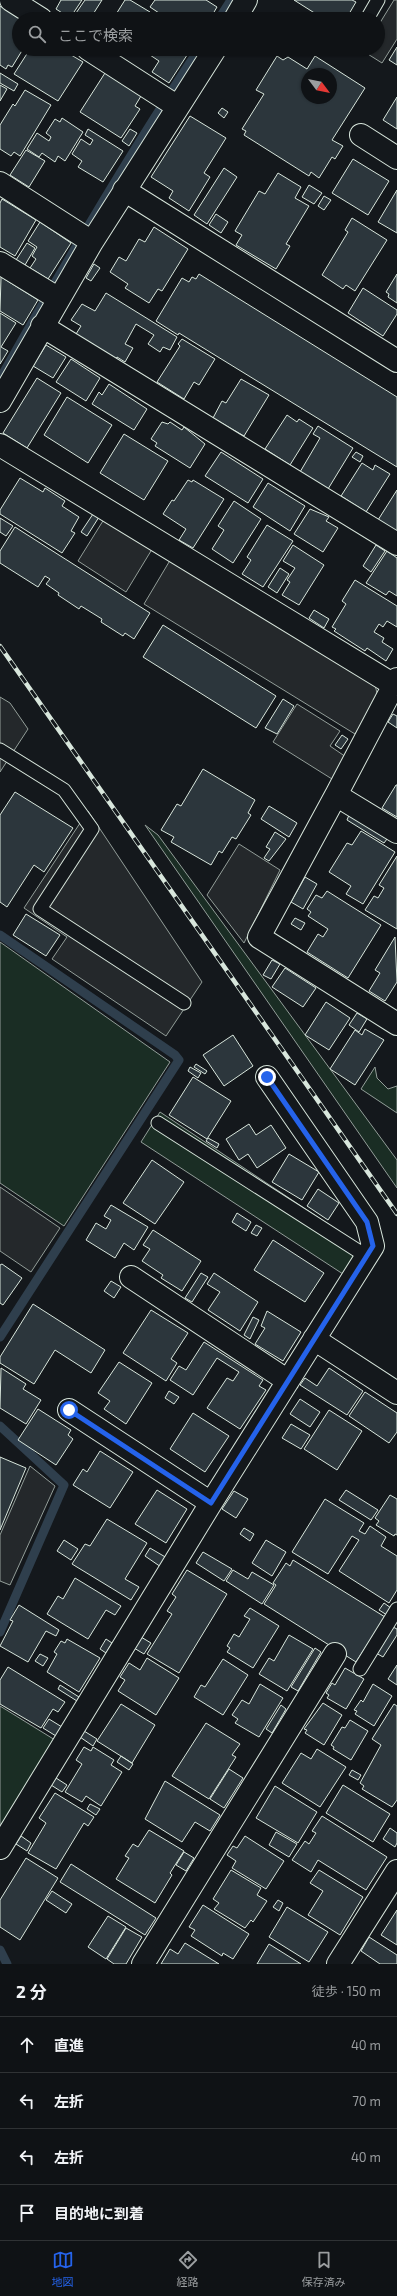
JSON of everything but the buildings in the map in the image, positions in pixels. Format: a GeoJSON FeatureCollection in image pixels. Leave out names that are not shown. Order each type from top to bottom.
{"type":"FeatureCollection","features":[{"type":"Feature","properties":{"kind":"street"},"geometry":{"type":"LineString","coordinates":[[11,0],[30,12]]}},
{"type":"Feature","properties":{"kind":"street"},"geometry":{"type":"LineString","coordinates":[[99,56],[170,102]]}},
{"type":"Feature","properties":{"kind":"street"},"geometry":{"type":"LineString","coordinates":[[0,401],[42,326],[52,295],[85,237],[124,190],[170,102],[209,56]]}},
{"type":"Feature","properties":{"kind":"street"},"geometry":{"type":"LineString","coordinates":[[360,135],[397,158]]}},
{"type":"Feature","properties":{"kind":"street"},"geometry":{"type":"LineString","coordinates":[[0,183],[85,237]]}},
{"type":"Feature","properties":{"kind":"street"},"geometry":{"type":"LineString","coordinates":[[124,190],[397,361]]}},
{"type":"Feature","properties":{"kind":"street"},"geometry":{"type":"LineString","coordinates":[[0,263],[52,295]]}},
{"type":"Feature","properties":{"kind":"street"},"geometry":{"type":"LineString","coordinates":[[42,326],[397,544]]}},
{"type":"Feature","properties":{"kind":"street"},"geometry":{"type":"LineString","coordinates":[[0,444],[395,682],[259,937],[397,1024]]}},
{"type":"Feature","properties":{"kind":"street"},"geometry":{"type":"LineString","coordinates":[[336,795],[397,832]]}},
{"type":"Feature","properties":{"kind":"street"},"geometry":{"type":"LineString","coordinates":[[0,1848],[211,1503],[373,1246],[367,1222],[267,1077]]}},
{"type":"Feature","properties":{"kind":"street"},"geometry":{"type":"LineString","coordinates":[[131,1277],[288,1381]]}},
{"type":"Feature","properties":{"kind":"street"},"geometry":{"type":"LineString","coordinates":[[314,1339],[397,1393]]}},
{"type":"Feature","properties":{"kind":"street"},"geometry":{"type":"LineString","coordinates":[[69,1410],[211,1503]]}},
{"type":"Feature","properties":{"kind":"street"},"geometry":{"type":"LineString","coordinates":[[143,1964],[335,1654]]}},
{"type":"Feature","properties":{"kind":"street"},"geometry":{"type":"LineString","coordinates":[[338,1964],[397,1871]]}},
{"type":"Feature","properties":{"kind":"lane"},"geometry":{"type":"LineString","coordinates":[[371,12],[378,0]]}},
{"type":"Feature","properties":{"kind":"lane"},"geometry":{"type":"LineString","coordinates":[[0,750],[64,790],[92,829],[40,909],[184,1003]]}},
{"type":"Feature","properties":{"kind":"lane"},"geometry":{"type":"LineString","coordinates":[[158,1123],[366,1256]]}},
{"type":"Feature","properties":{"kind":"lane"},"geometry":{"type":"LineString","coordinates":[[360,1669],[397,1609]]}},
{"type":"Feature","properties":{"kind":"green space"},"geometry":{"type":"Polygon","coordinates":[[[145,825],[158,835],[397,1160],[397,1188],[145,825]]]}},
{"type":"Feature","properties":{"kind":"green space"},"geometry":{"type":"Polygon","coordinates":[[[0,942],[170,1062],[64,1226],[0,1183],[0,942]]]}},
{"type":"Feature","properties":{"kind":"green space"},"geometry":{"type":"Polygon","coordinates":[[[375,1067],[377,1078],[388,1089],[397,1086],[397,1113],[361,1089],[375,1067]]]}},
{"type":"Feature","properties":{"kind":"green space"},"geometry":{"type":"Polygon","coordinates":[[[160,1112],[361,1246],[343,1274],[141,1142],[160,1112]]]}},
{"type":"Feature","properties":{"kind":"green space"},"geometry":{"type":"Polygon","coordinates":[[[0,1706],[55,1740],[0,1829],[0,1706]]]}},
{"type":"Feature","properties":{"kind":"shaded area"},"geometry":{"type":"Polygon","coordinates":[[[394,0],[397,0],[397,39],[382,63],[371,56],[385,56],[385,15],[394,0]]]}},
{"type":"Feature","properties":{"kind":"shaded area"},"geometry":{"type":"Polygon","coordinates":[[[106,516],[154,546],[126,592],[78,561],[106,516]]]}},
{"type":"Feature","properties":{"kind":"shaded area"},"geometry":{"type":"Polygon","coordinates":[[[172,557],[374,681],[378,697],[355,734],[144,604],[172,557]]]}},
{"type":"Feature","properties":{"kind":"shaded area"},"geometry":{"type":"Polygon","coordinates":[[[0,697],[10,703],[28,729],[0,772],[0,697]]]}},
{"type":"Feature","properties":{"kind":"shaded area"},"geometry":{"type":"Polygon","coordinates":[[[297,704],[340,731],[330,746],[346,757],[332,779],[273,742],[297,704]]]}},
{"type":"Feature","properties":{"kind":"shaded area"},"geometry":{"type":"Polygon","coordinates":[[[88,811],[202,982],[166,1036],[52,959],[67,937],[24,908],[88,811]]]}},
{"type":"Feature","properties":{"kind":"shaded area"},"geometry":{"type":"Polygon","coordinates":[[[239,844],[280,870],[244,943],[207,895],[239,844]]]}},
{"type":"Feature","properties":{"kind":"shaded area"},"geometry":{"type":"Polygon","coordinates":[[[0,1187],[60,1228],[31,1272],[0,1251],[0,1187]]]}},
{"type":"Feature","properties":{"kind":"shaded area"},"geometry":{"type":"Polygon","coordinates":[[[30,1466],[55,1486],[10,1585],[0,1581],[0,1535],[30,1466]]]}},
{"type":"Feature","properties":{"kind":"waterway"},"geometry":{"type":"LineString","coordinates":[[223,12],[231,0]]}},
{"type":"Feature","properties":{"kind":"waterway"},"geometry":{"type":"LineString","coordinates":[[0,379],[96,212],[194,56]]}},
{"type":"Feature","properties":{"kind":"waterway"},"geometry":{"type":"LineString","coordinates":[[0,935],[175,1055],[179,1060],[0,1337]]}},
{"type":"Feature","properties":{"kind":"waterway"},"geometry":{"type":"LineString","coordinates":[[0,1426],[64,1485],[0,1632]]}},
{"type":"Feature","properties":{"kind":"waterway"},"geometry":{"type":"LineString","coordinates":[[0,1950],[7,1964]]}},
{"type":"Feature","properties":{"kind":"railway"},"geometry":{"type":"LineString","coordinates":[[0,646],[397,1214]]}},
{"type":"Feature","properties":{"kind":"route"},"geometry":{"type":"LineString","coordinates":[[69,1410],[211,1503],[373,1246],[367,1222],[267,1077]]}}]}
